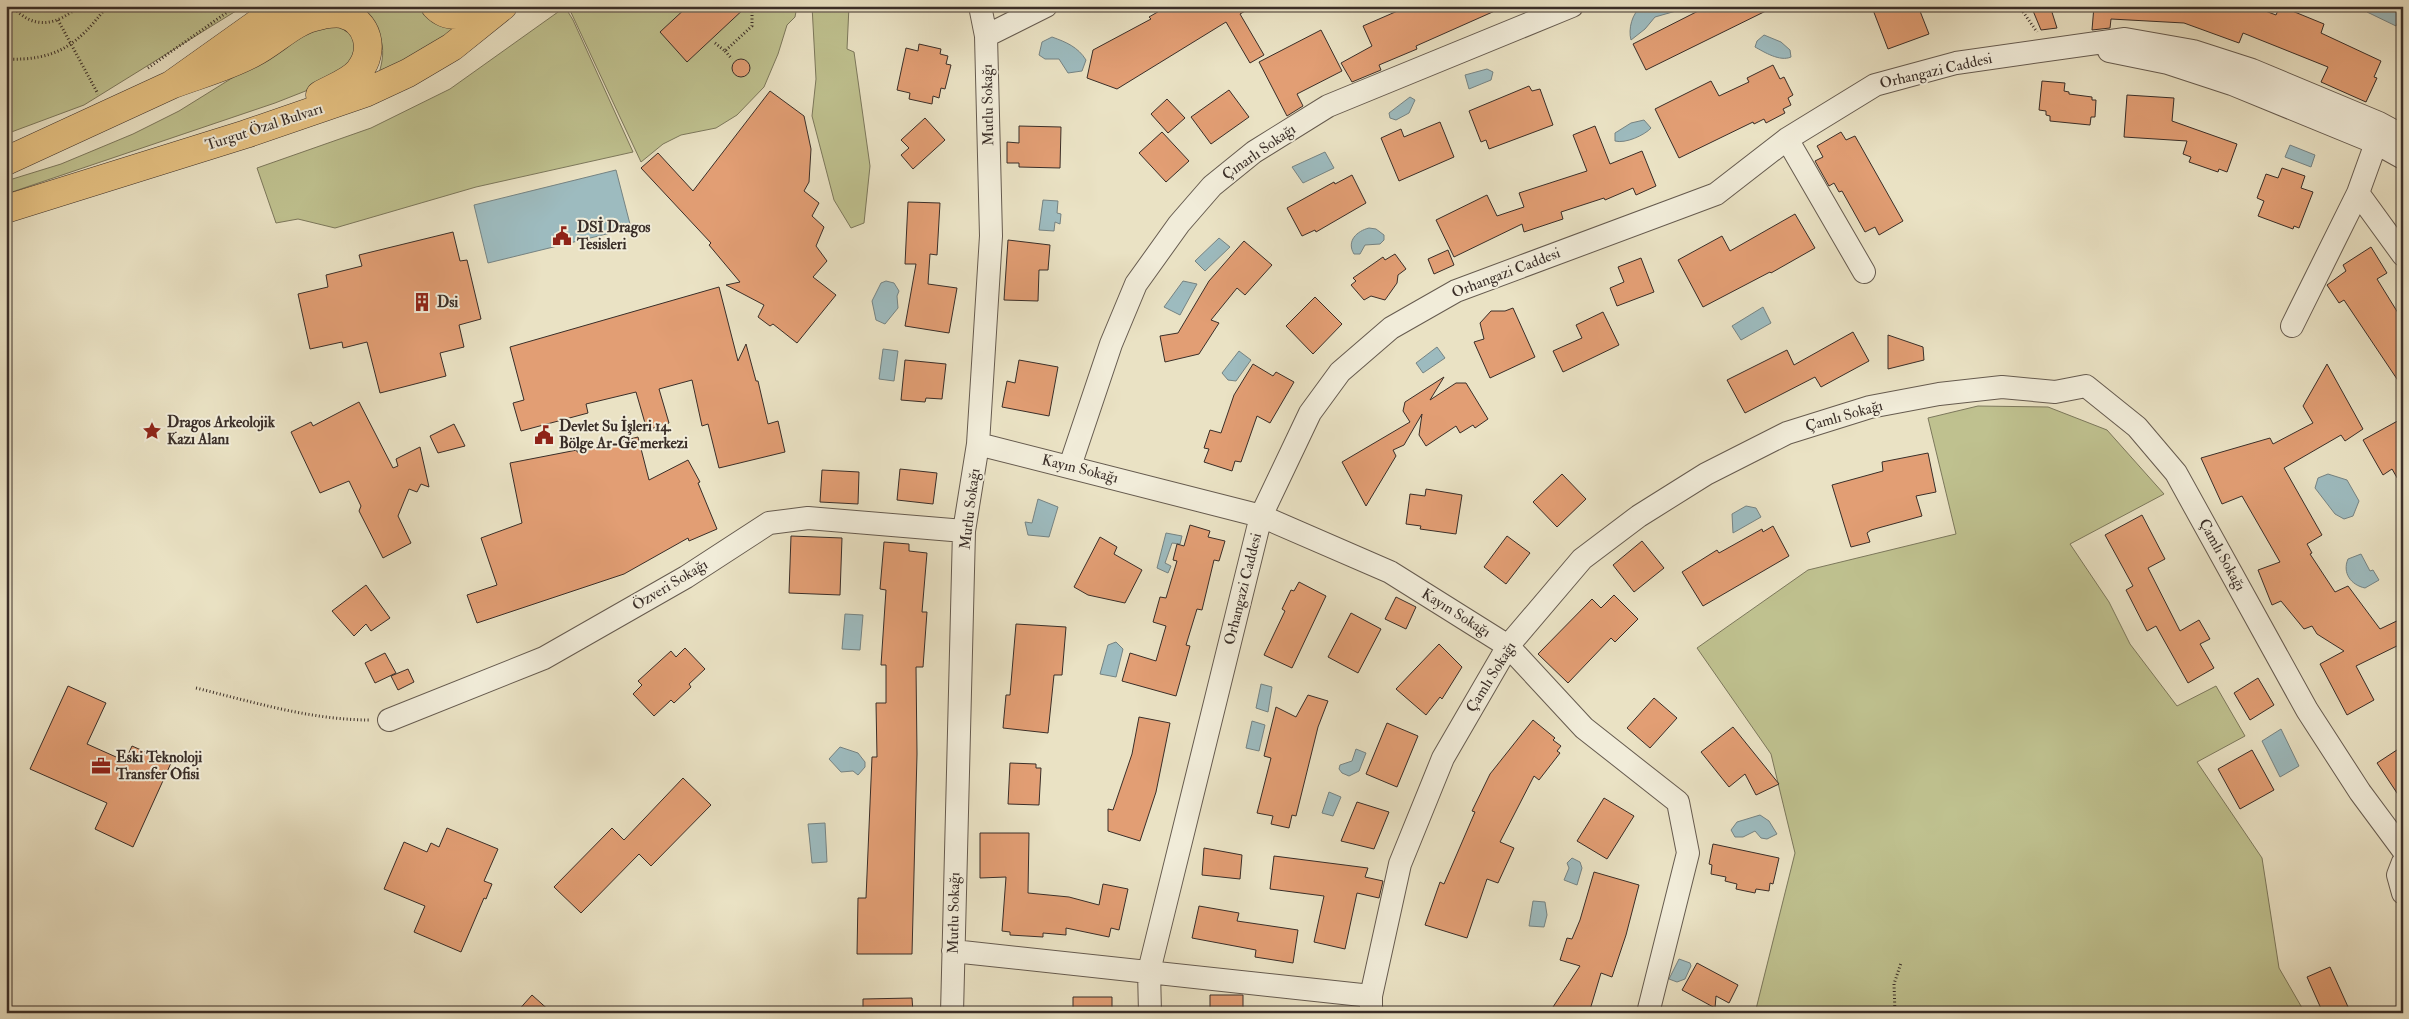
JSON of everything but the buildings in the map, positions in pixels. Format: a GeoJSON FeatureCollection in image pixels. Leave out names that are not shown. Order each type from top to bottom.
{"type":"FeatureCollection","features":[{"type":"Feature","properties":{"kind":"highway"},"geometry":{"type":"LineString","coordinates":[[171,85],[282,6]]}},
{"type":"Feature","properties":{"kind":"highway"},"geometry":{"type":"LineString","coordinates":[[435,6],[450,14],[462,16],[483,6]]}},
{"type":"Feature","properties":{"kind":"highway","name":"Turgut Özal Bulvarı"},"geometry":{"type":"LineString","coordinates":[[6,209],[246,134],[365,93],[408,73],[452,47],[503,6]]}},
{"type":"Feature","properties":{"kind":"highway"},"geometry":{"type":"LineString","coordinates":[[6,161],[171,85],[252,54],[299,23],[318,16],[341,14],[355,20],[363,30],[369,48],[367,59],[358,73],[246,134]]}},
{"type":"Feature","properties":{"kind":"street","name":"Mutlu Sokağı"},"geometry":{"type":"LineString","coordinates":[[952,1013],[964,531],[978,444],[991,236],[986,36],[980,6]]}},
{"type":"Feature","properties":{"kind":"street"},"geometry":{"type":"LineString","coordinates":[[986,36],[1046,6]]}},
{"type":"Feature","properties":{"kind":"street","name":"Çınarlı Sokağı"},"geometry":{"type":"LineString","coordinates":[[1070,466],[1111,344],[1136,284],[1179,224],[1212,186],[1254,152],[1328,106],[1572,6]]}},
{"type":"Feature","properties":{"kind":"street","name":"Orhangazi Caddesi"},"geometry":{"type":"LineString","coordinates":[[1150,1013],[1149,971],[1261,516],[1310,414],[1340,372],[1391,328],[1456,291],[1716,194],[1787,139],[1875,85],[1956,63],[2126,38],[2193,51],[2252,70],[2379,123],[2403,136]]}},
{"type":"Feature","properties":{"kind":"street","name":"Orhangazi Caddesi"},"geometry":{"type":"LineString","coordinates":[[2084,45],[2168,63],[2232,84],[2376,144],[2403,158]]}},
{"type":"Feature","properties":{"kind":"street"},"geometry":{"type":"LineString","coordinates":[[1787,139],[1864,272]]}},
{"type":"Feature","properties":{"kind":"street"},"geometry":{"type":"LineString","coordinates":[[2292,326],[2358,193],[2376,144]]}},
{"type":"Feature","properties":{"kind":"street"},"geometry":{"type":"LineString","coordinates":[[2358,193],[2403,255]]}},
{"type":"Feature","properties":{"kind":"street","name":"Çamlı Sokağı"},"geometry":{"type":"LineString","coordinates":[[1371,1004],[1400,864],[1442,758],[1508,646],[1582,559],[1639,516],[1706,474],[1787,433],[1870,408],[1939,394],[2002,388],[2055,392],[2086,386],[2137,427],[2176,473],[2307,710],[2360,792],[2403,850]]}},
{"type":"Feature","properties":{"kind":"street","name":"Kayın Sokağı"},"geometry":{"type":"LineString","coordinates":[[978,444],[1261,516],[1390,572],[1508,646],[1584,728],[1678,802],[1688,853],[1648,1013]]}},
{"type":"Feature","properties":{"kind":"street","name":"Özveri Sokağı"},"geometry":{"type":"LineString","coordinates":[[389,720],[544,658],[686,577],[769,523],[808,518],[964,531]]}},
{"type":"Feature","properties":{"kind":"street"},"geometry":{"type":"LineString","coordinates":[[2403,862],[2398,875],[2403,893]]}},
{"type":"Feature","properties":{"kind":"street"},"geometry":{"type":"LineString","coordinates":[[953,951],[1149,971],[1371,1004]]}},
{"type":"Feature","properties":{"kind":"path"},"geometry":{"type":"LineString","coordinates":[[12,6],[30,21],[44,23],[58,20],[79,6]]}},
{"type":"Feature","properties":{"kind":"path"},"geometry":{"type":"LineString","coordinates":[[6,59],[28,60],[61,52],[90,28],[107,6]]}},
{"type":"Feature","properties":{"kind":"path"},"geometry":{"type":"LineString","coordinates":[[144,71],[236,6]]}},
{"type":"Feature","properties":{"kind":"path"},"geometry":{"type":"LineString","coordinates":[[725,52],[752,26],[752,6]]}},
{"type":"Feature","properties":{"kind":"path"},"geometry":{"type":"LineString","coordinates":[[58,20],[100,98]]}},
{"type":"Feature","properties":{"kind":"path"},"geometry":{"type":"LineString","coordinates":[[715,43],[732,59]]}},
{"type":"Feature","properties":{"kind":"path"},"geometry":{"type":"LineString","coordinates":[[196,688],[303,714],[344,720],[389,720]]}},
{"type":"Feature","properties":{"kind":"path"},"geometry":{"type":"LineString","coordinates":[[1895,1013],[1894,984],[1901,962]]}},
{"type":"Feature","properties":{"kind":"green space"},"geometry":{"type":"Polygon","coordinates":[[[6,6],[244,6],[84,105],[6,134],[6,6]]]}},
{"type":"Feature","properties":{"kind":"green space"},"geometry":{"type":"Polygon","coordinates":[[[358,6],[420,6],[430,19],[456,28],[455,32],[378,76],[383,55],[380,38],[372,22],[358,6]]]}},
{"type":"Feature","properties":{"kind":"green space"},"geometry":{"type":"Polygon","coordinates":[[[568,6],[797,6],[795,17],[787,25],[778,54],[764,87],[737,115],[716,128],[681,135],[663,144],[641,162],[568,6]]]}},
{"type":"Feature","properties":{"kind":"green space"},"geometry":{"type":"Polygon","coordinates":[[[812,6],[849,6],[847,49],[854,52],[870,166],[864,223],[851,228],[834,200],[812,116],[816,79],[812,6]]]}},
{"type":"Feature","properties":{"kind":"green space"},"geometry":{"type":"Polygon","coordinates":[[[565,7],[573,20],[633,152],[476,187],[335,228],[298,219],[276,223],[257,168],[371,128],[450,89],[565,7]]]}},
{"type":"Feature","properties":{"kind":"green space"},"geometry":{"type":"Polygon","coordinates":[[[347,26],[360,52],[336,79],[275,103],[6,194],[6,181],[61,164],[133,134],[179,111],[311,29],[347,26]]]}},
{"type":"Feature","properties":{"kind":"green space"},"geometry":{"type":"Polygon","coordinates":[[[1978,406],[2048,407],[2107,430],[2164,494],[2070,544],[2109,602],[2130,644],[2177,706],[2216,686],[2245,736],[2197,762],[2262,858],[2279,968],[2305,1013],[1755,1013],[1795,853],[1771,754],[1697,648],[1808,570],[1956,534],[1928,418],[1978,406]]]}},
{"type":"Feature","properties":{"kind":"water"},"geometry":{"type":"Polygon","coordinates":[[[1642,6],[1672,6],[1676,11],[1655,17],[1645,29],[1631,40],[1632,22],[1642,6]]]}},
{"type":"Feature","properties":{"kind":"water"},"geometry":{"type":"Polygon","coordinates":[[[2370,6],[2389,6],[2402,13],[2396,26],[2367,12],[2370,6]]]}},
{"type":"Feature","properties":{"kind":"water"},"geometry":{"type":"Polygon","coordinates":[[[1764,35],[1781,42],[1790,50],[1791,57],[1777,57],[1755,47],[1757,41],[1764,35]]]}},
{"type":"Feature","properties":{"kind":"water"},"geometry":{"type":"Polygon","coordinates":[[[1052,37],[1071,46],[1083,55],[1086,60],[1082,71],[1068,73],[1059,59],[1045,59],[1039,55],[1042,42],[1052,37]]]}},
{"type":"Feature","properties":{"kind":"water"},"geometry":{"type":"Polygon","coordinates":[[[1487,69],[1493,72],[1491,80],[1469,89],[1465,75],[1487,69]]]}},
{"type":"Feature","properties":{"kind":"water"},"geometry":{"type":"Polygon","coordinates":[[[1410,97],[1415,100],[1409,113],[1396,120],[1390,118],[1389,113],[1410,97]]]}},
{"type":"Feature","properties":{"kind":"water"},"geometry":{"type":"Polygon","coordinates":[[[1644,120],[1651,128],[1648,131],[1629,140],[1615,141],[1615,133],[1631,123],[1644,120]]]}},
{"type":"Feature","properties":{"kind":"water"},"geometry":{"type":"Polygon","coordinates":[[[2290,145],[2315,155],[2311,167],[2285,157],[2290,145]]]}},
{"type":"Feature","properties":{"kind":"water"},"geometry":{"type":"Polygon","coordinates":[[[1325,152],[1334,168],[1303,183],[1292,167],[1325,152]]]}},
{"type":"Feature","properties":{"kind":"water"},"geometry":{"type":"Polygon","coordinates":[[[616,170],[631,228],[488,263],[474,205],[616,170]]]}},
{"type":"Feature","properties":{"kind":"water"},"geometry":{"type":"Polygon","coordinates":[[[1043,200],[1058,201],[1057,213],[1061,214],[1060,224],[1055,222],[1054,231],[1039,230],[1043,200]]]}},
{"type":"Feature","properties":{"kind":"water"},"geometry":{"type":"Polygon","coordinates":[[[1369,228],[1376,229],[1384,235],[1384,240],[1380,244],[1365,245],[1360,254],[1354,254],[1351,245],[1354,237],[1369,228]]]}},
{"type":"Feature","properties":{"kind":"water"},"geometry":{"type":"Polygon","coordinates":[[[1219,238],[1230,247],[1205,271],[1195,261],[1219,238]]]}},
{"type":"Feature","properties":{"kind":"water"},"geometry":{"type":"Polygon","coordinates":[[[886,281],[894,283],[899,291],[897,296],[898,308],[885,324],[876,320],[872,301],[881,283],[886,281]]]}},
{"type":"Feature","properties":{"kind":"water"},"geometry":{"type":"Polygon","coordinates":[[[1183,281],[1197,284],[1180,315],[1164,307],[1183,281]]]}},
{"type":"Feature","properties":{"kind":"water"},"geometry":{"type":"Polygon","coordinates":[[[1763,307],[1771,323],[1741,340],[1732,326],[1763,307]]]}},
{"type":"Feature","properties":{"kind":"water"},"geometry":{"type":"Polygon","coordinates":[[[1437,347],[1445,358],[1423,373],[1416,363],[1437,347]]]}},
{"type":"Feature","properties":{"kind":"water"},"geometry":{"type":"Polygon","coordinates":[[[883,349],[898,351],[894,381],[879,379],[883,349]]]}},
{"type":"Feature","properties":{"kind":"water"},"geometry":{"type":"Polygon","coordinates":[[[1239,351],[1251,360],[1236,381],[1228,380],[1222,373],[1239,351]]]}},
{"type":"Feature","properties":{"kind":"water"},"geometry":{"type":"Polygon","coordinates":[[[2328,474],[2347,480],[2359,501],[2353,516],[2344,519],[2335,514],[2315,488],[2318,478],[2328,474]]]}},
{"type":"Feature","properties":{"kind":"water"},"geometry":{"type":"Polygon","coordinates":[[[1038,499],[1058,507],[1049,537],[1028,535],[1025,522],[1032,523],[1038,499]]]}},
{"type":"Feature","properties":{"kind":"water"},"geometry":{"type":"Polygon","coordinates":[[[1746,506],[1756,508],[1761,517],[1733,533],[1732,514],[1746,506]]]}},
{"type":"Feature","properties":{"kind":"water"},"geometry":{"type":"Polygon","coordinates":[[[1166,533],[1182,536],[1180,544],[1172,543],[1165,563],[1171,566],[1168,573],[1157,568],[1166,533]]]}},
{"type":"Feature","properties":{"kind":"water"},"geometry":{"type":"Polygon","coordinates":[[[2361,554],[2370,571],[2373,570],[2379,580],[2365,588],[2349,578],[2346,569],[2348,559],[2361,554]]]}},
{"type":"Feature","properties":{"kind":"water"},"geometry":{"type":"Polygon","coordinates":[[[845,614],[863,615],[860,650],[842,649],[845,614]]]}},
{"type":"Feature","properties":{"kind":"water"},"geometry":{"type":"Polygon","coordinates":[[[1116,642],[1123,649],[1116,677],[1100,674],[1108,645],[1116,642]]]}},
{"type":"Feature","properties":{"kind":"water"},"geometry":{"type":"Polygon","coordinates":[[[1261,684],[1272,687],[1268,712],[1256,708],[1261,684]]]}},
{"type":"Feature","properties":{"kind":"water"},"geometry":{"type":"Polygon","coordinates":[[[1252,721],[1265,725],[1259,751],[1246,748],[1252,721]]]}},
{"type":"Feature","properties":{"kind":"water"},"geometry":{"type":"Polygon","coordinates":[[[2281,729],[2299,766],[2280,777],[2262,741],[2281,729]]]}},
{"type":"Feature","properties":{"kind":"water"},"geometry":{"type":"Polygon","coordinates":[[[840,747],[858,753],[865,762],[865,767],[858,775],[853,771],[841,772],[829,759],[840,747]]]}},
{"type":"Feature","properties":{"kind":"water"},"geometry":{"type":"Polygon","coordinates":[[[1356,749],[1366,753],[1359,771],[1349,776],[1342,773],[1339,769],[1340,765],[1352,761],[1356,749]]]}},
{"type":"Feature","properties":{"kind":"water"},"geometry":{"type":"Polygon","coordinates":[[[1329,792],[1341,797],[1333,816],[1322,813],[1329,792]]]}},
{"type":"Feature","properties":{"kind":"water"},"geometry":{"type":"Polygon","coordinates":[[[1760,815],[1769,821],[1777,834],[1767,839],[1761,838],[1755,831],[1743,837],[1735,837],[1731,830],[1737,822],[1760,815]]]}},
{"type":"Feature","properties":{"kind":"water"},"geometry":{"type":"Polygon","coordinates":[[[825,823],[827,862],[812,863],[808,824],[825,823]]]}},
{"type":"Feature","properties":{"kind":"water"},"geometry":{"type":"Polygon","coordinates":[[[1572,858],[1580,862],[1582,868],[1577,885],[1564,880],[1569,868],[1567,863],[1572,858]]]}},
{"type":"Feature","properties":{"kind":"water"},"geometry":{"type":"Polygon","coordinates":[[[1533,901],[1545,902],[1547,915],[1544,927],[1529,926],[1533,901]]]}},
{"type":"Feature","properties":{"kind":"water"},"geometry":{"type":"Polygon","coordinates":[[[1679,959],[1690,963],[1691,966],[1685,979],[1677,982],[1669,979],[1679,959]]]}},
{"type":"Feature","properties":{"kind":"place","name":"DSİ Dragos Tesisleri"},"geometry":{"type":"Point","coordinates":[562,236]}},
{"type":"Feature","properties":{"kind":"place","name":"Dsi"},"geometry":{"type":"Point","coordinates":[422,302]}},
{"type":"Feature","properties":{"kind":"place","name":"Dragos Arkeolojik Kazı Alanı"},"geometry":{"type":"Point","coordinates":[152,431]}},
{"type":"Feature","properties":{"kind":"place","name":"Devlet Su İşleri 14. Bölge Ar-Ge merkezi"},"geometry":{"type":"Point","coordinates":[544,435]}},
{"type":"Feature","properties":{"kind":"place","name":"Eski Teknoloji Transfer Ofisi"},"geometry":{"type":"Point","coordinates":[101,766]}}]}
